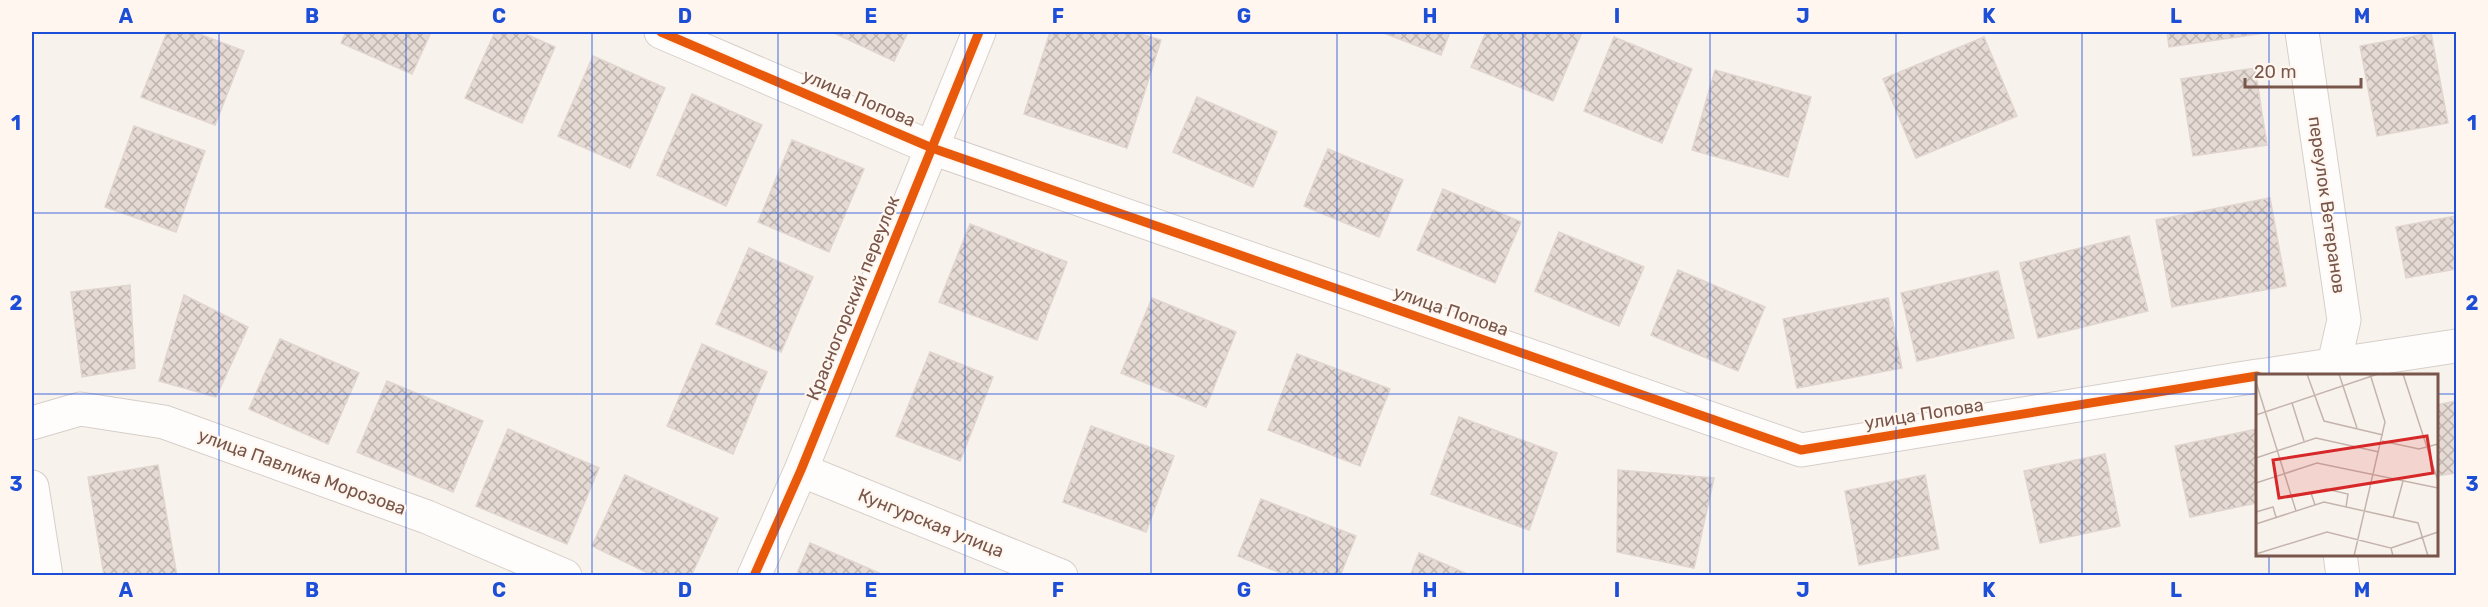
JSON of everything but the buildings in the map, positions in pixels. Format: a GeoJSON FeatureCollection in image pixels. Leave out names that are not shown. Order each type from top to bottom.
{"type":"FeatureCollection","features":[{"type":"Feature","properties":{"kind":"street","name":"улица Попова"},"geometry":{"type":"LineString","coordinates":[[661,32],[932,147],[1801,450],[2256,376]]}},
{"type":"Feature","properties":{"kind":"street","name":"Красногорский переулок"},"geometry":{"type":"LineString","coordinates":[[754,576],[801,470],[979,32]]}},
{"type":"Feature","properties":{"kind":"street","name":"переулок Ветеранов"},"geometry":{"type":"LineString","coordinates":[[2302,32],[2344,320],[2331,370]]}},
{"type":"Feature","properties":{"kind":"street","name":"улица Попова"},"geometry":{"type":"LineString","coordinates":[[2282,374],[2331,370],[2457,346]]}},
{"type":"Feature","properties":{"kind":"street","name":"улица Павлика Морозова"},"geometry":{"type":"LineString","coordinates":[[32,423],[80,409],[164,422],[427,517],[565,576]]}},
{"type":"Feature","properties":{"kind":"street","name":"Кунгурская улица"},"geometry":{"type":"LineString","coordinates":[[801,470],[1061,576]]}},
{"type":"Feature","properties":{"kind":"street"},"geometry":{"type":"LineString","coordinates":[[32,487],[46,576]]}},
{"type":"Feature","properties":{"kind":"street"},"geometry":{"type":"LineString","coordinates":[[2340,556],[2343,576]]}},
{"type":"Feature","properties":{"kind":"cycle path"},"geometry":{"type":"LineString","coordinates":[[661,32],[932,148],[1801,450],[2256,376]]}},
{"type":"Feature","properties":{"kind":"cycle path"},"geometry":{"type":"LineString","coordinates":[[754,576],[801,470],[979,32]]}}]}
